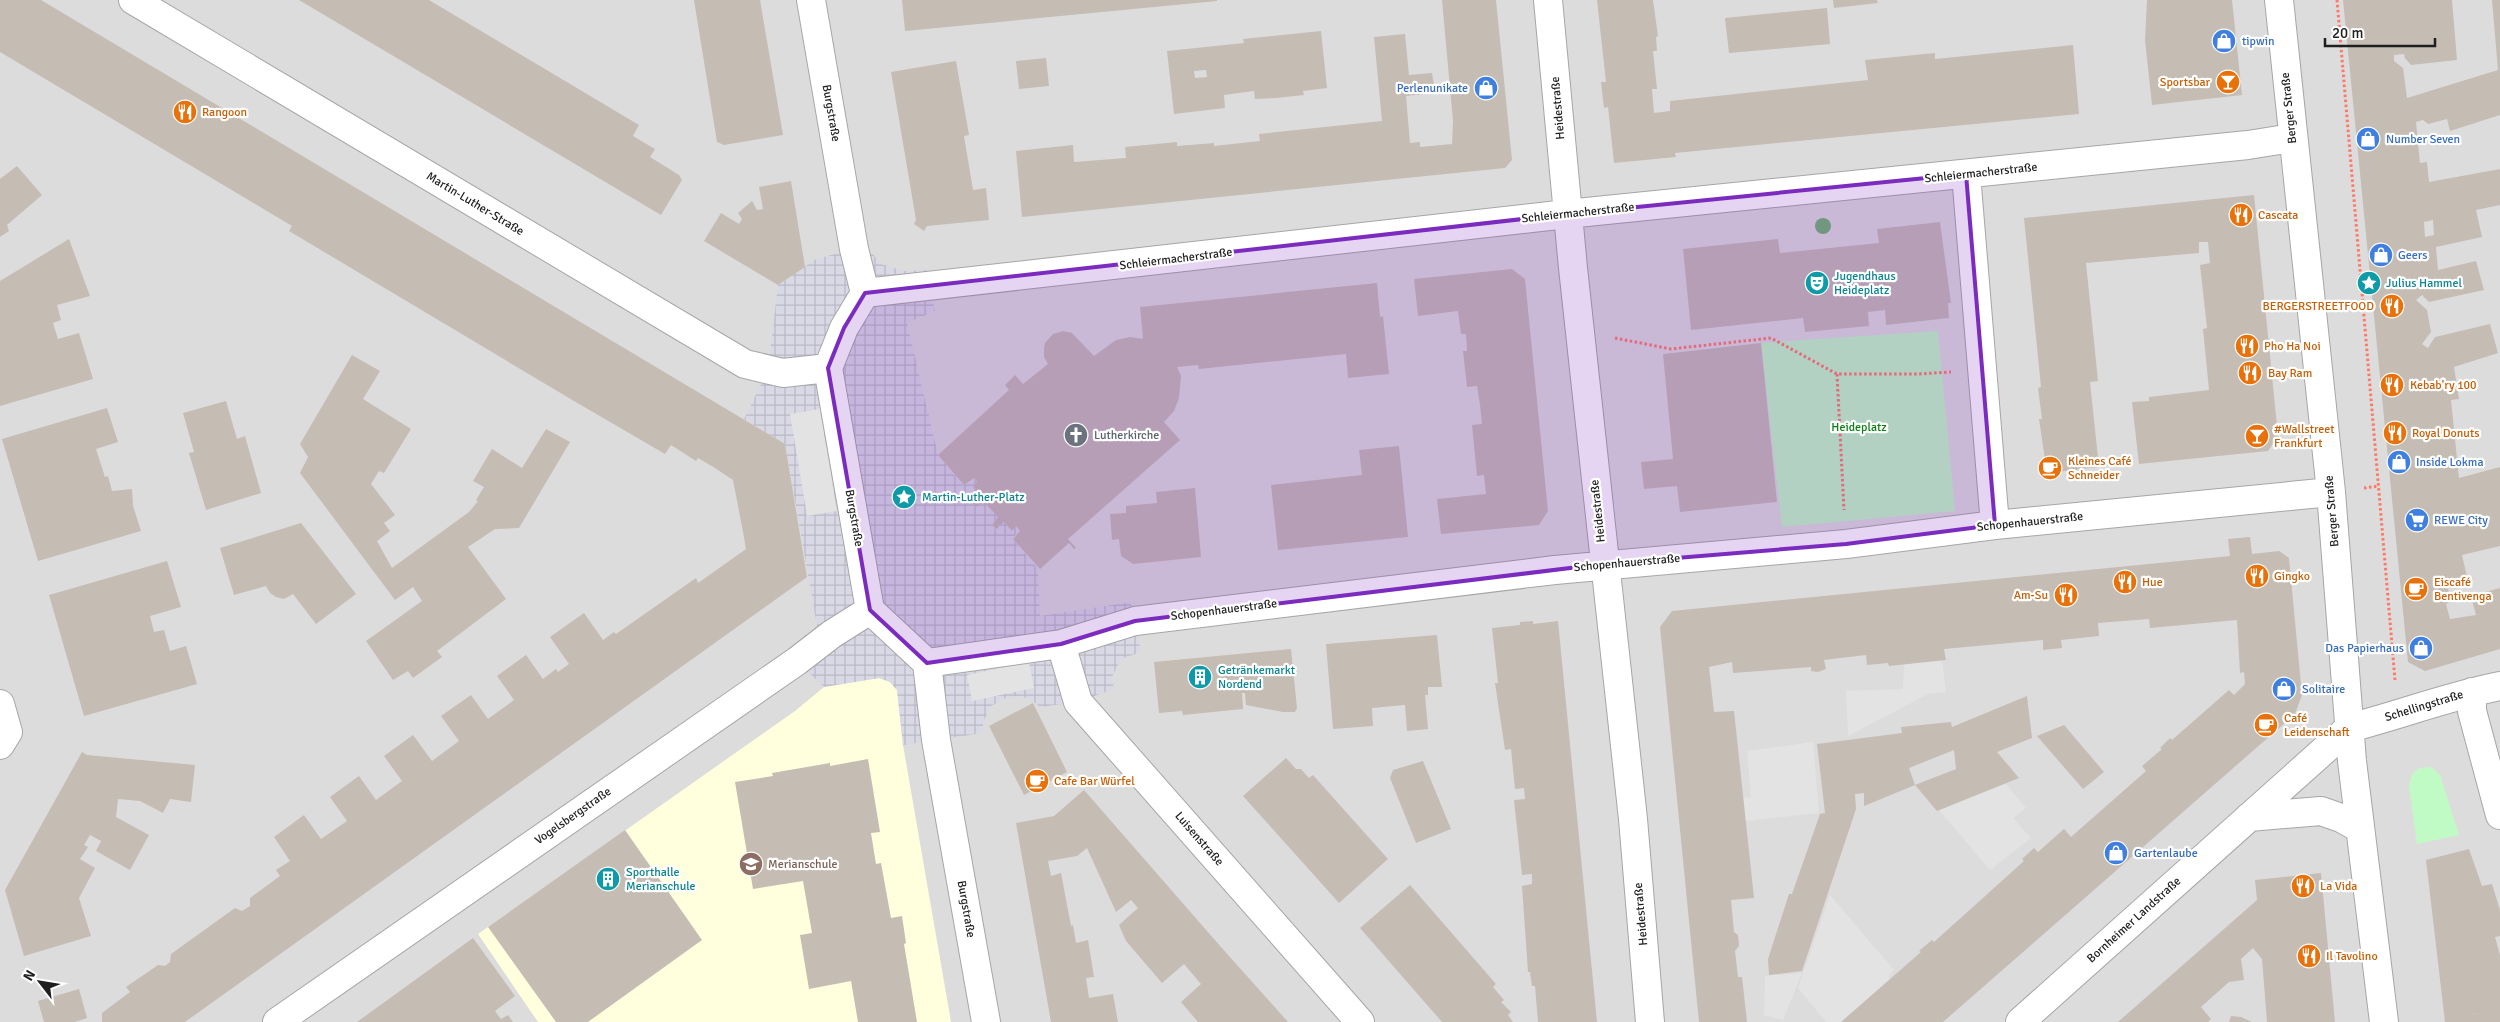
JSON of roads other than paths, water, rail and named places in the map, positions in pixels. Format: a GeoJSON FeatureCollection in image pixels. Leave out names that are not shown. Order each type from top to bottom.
{"type":"FeatureCollection","features":[{"type":"Feature","properties":{"kind":"street","name":"Martin-Luther-Straße"},"geometry":{"type":"LineString","coordinates":[[133,0],[745,364],[783,373],[828,368]]}},
{"type":"Feature","properties":{"kind":"street","name":"Burgstraße"},"geometry":{"type":"LineString","coordinates":[[811,0],[854,249],[865,293]]}},
{"type":"Feature","properties":{"kind":"street","name":"Heidestraße"},"geometry":{"type":"LineString","coordinates":[[1548,0],[1567,214],[1632,819],[1650,1022]]}},
{"type":"Feature","properties":{"kind":"street","name":"Berger Straße"},"geometry":{"type":"LineString","coordinates":[[2279,0],[2292,138],[2331,492],[2349,728],[2384,1022]]}},
{"type":"Feature","properties":{"kind":"street","name":"Schleiermacherstraße"},"geometry":{"type":"LineString","coordinates":[[865,293],[1567,214],[2248,146],[2292,138]]}},
{"type":"Feature","properties":{"kind":"street"},"geometry":{"type":"LineString","coordinates":[[1966,174],[1995,525]]}},
{"type":"Feature","properties":{"kind":"street"},"geometry":{"type":"LineString","coordinates":[[828,368],[844,328],[865,293]]}},
{"type":"Feature","properties":{"kind":"street","name":"Burgstraße"},"geometry":{"type":"LineString","coordinates":[[828,368],[870,610]]}},
{"type":"Feature","properties":{"kind":"street","name":"Schopenhauerstraße"},"geometry":{"type":"LineString","coordinates":[[927,663],[1061,644],[1135,621],[1604,564],[1846,544],[1995,525],[2331,492]]}},
{"type":"Feature","properties":{"kind":"street"},"geometry":{"type":"LineString","coordinates":[[870,610],[927,663]]}},
{"type":"Feature","properties":{"kind":"street","name":"Vogelsbergstraße"},"geometry":{"type":"LineString","coordinates":[[277,1022],[797,661],[832,634],[870,610]]}},
{"type":"Feature","properties":{"kind":"street","name":"Luisenstraße"},"geometry":{"type":"LineString","coordinates":[[1061,644],[1078,702],[1360,1022]]}},
{"type":"Feature","properties":{"kind":"street","name":"Burgstraße"},"geometry":{"type":"LineString","coordinates":[[927,663],[936,740],[986,1022]]}},
{"type":"Feature","properties":{"kind":"street","name":"Schellingstraße"},"geometry":{"type":"LineString","coordinates":[[2349,728],[2398,716],[2472,692],[2500,686]]}},
{"type":"Feature","properties":{"kind":"street"},"geometry":{"type":"LineString","coordinates":[[2472,692],[2472,711],[2500,815]]}},
{"type":"Feature","properties":{"kind":"street"},"geometry":{"type":"LineString","coordinates":[[0,704],[8,732],[0,745]]}},
{"type":"Feature","properties":{"kind":"street","name":"Bornheimer Landstraße"},"geometry":{"type":"LineString","coordinates":[[2020,1022],[2349,728]]}},
{"type":"Feature","properties":{"kind":"street"},"geometry":{"type":"LineString","coordinates":[[2249,817],[2321,811],[2341,818],[2360,828]]}},
{"type":"Feature","properties":{"kind":"place","name":"tipwin"},"geometry":{"type":"Point","coordinates":[2224,41]}},
{"type":"Feature","properties":{"kind":"place","name":"Sportsbar"},"geometry":{"type":"Point","coordinates":[2228,82]}},
{"type":"Feature","properties":{"kind":"place","name":"Perlenunikate"},"geometry":{"type":"Point","coordinates":[1486,88]}},
{"type":"Feature","properties":{"kind":"place","name":"Rangoon"},"geometry":{"type":"Point","coordinates":[185,112]}},
{"type":"Feature","properties":{"kind":"place","name":"Number Seven"},"geometry":{"type":"Point","coordinates":[2368,139]}},
{"type":"Feature","properties":{"kind":"place","name":"Cascata"},"geometry":{"type":"Point","coordinates":[2241,215]}},
{"type":"Feature","properties":{"kind":"place","name":"Geers"},"geometry":{"type":"Point","coordinates":[2381,255]}},
{"type":"Feature","properties":{"kind":"place","name":"Jugendhaus Heideplatz"},"geometry":{"type":"Point","coordinates":[1817,283]}},
{"type":"Feature","properties":{"kind":"place","name":"Julius Hammel"},"geometry":{"type":"Point","coordinates":[2369,283]}},
{"type":"Feature","properties":{"kind":"place","name":"BERGERSTREETFOOD"},"geometry":{"type":"Point","coordinates":[2392,306]}},
{"type":"Feature","properties":{"kind":"place","name":"Pho Ha Noi"},"geometry":{"type":"Point","coordinates":[2247,346]}},
{"type":"Feature","properties":{"kind":"place","name":"Bay Ram"},"geometry":{"type":"Point","coordinates":[2250,373]}},
{"type":"Feature","properties":{"kind":"place","name":"Kebab'ry 100"},"geometry":{"type":"Point","coordinates":[2392,385]}},
{"type":"Feature","properties":{"kind":"place","name":"Royal Donuts"},"geometry":{"type":"Point","coordinates":[2395,433]}},
{"type":"Feature","properties":{"kind":"place","name":"Lutherkirche"},"geometry":{"type":"Point","coordinates":[1076,435]}},
{"type":"Feature","properties":{"kind":"place","name":"#Wallstreet Frankfurt"},"geometry":{"type":"Point","coordinates":[2257,436]}},
{"type":"Feature","properties":{"kind":"place","name":"Inside Lokma"},"geometry":{"type":"Point","coordinates":[2399,462]}},
{"type":"Feature","properties":{"kind":"place","name":"Kleines Café Schneider"},"geometry":{"type":"Point","coordinates":[2050,468]}},
{"type":"Feature","properties":{"kind":"place","name":"Martin-Luther-Platz"},"geometry":{"type":"Point","coordinates":[904,497]}},
{"type":"Feature","properties":{"kind":"place","name":"REWE City"},"geometry":{"type":"Point","coordinates":[2417,520]}},
{"type":"Feature","properties":{"kind":"place","name":"Gingko"},"geometry":{"type":"Point","coordinates":[2257,576]}},
{"type":"Feature","properties":{"kind":"place","name":"Hue"},"geometry":{"type":"Point","coordinates":[2125,582]}},
{"type":"Feature","properties":{"kind":"place","name":"Eiscafé Bentivenga"},"geometry":{"type":"Point","coordinates":[2416,589]}},
{"type":"Feature","properties":{"kind":"place","name":"Am-Su"},"geometry":{"type":"Point","coordinates":[2066,595]}},
{"type":"Feature","properties":{"kind":"place","name":"Das Papierhaus"},"geometry":{"type":"Point","coordinates":[2421,648]}},
{"type":"Feature","properties":{"kind":"place","name":"Getränkemarkt Nordend"},"geometry":{"type":"Point","coordinates":[1200,677]}},
{"type":"Feature","properties":{"kind":"place","name":"Solitaire"},"geometry":{"type":"Point","coordinates":[2284,689]}},
{"type":"Feature","properties":{"kind":"place","name":"Café Leidenschaft"},"geometry":{"type":"Point","coordinates":[2266,725]}},
{"type":"Feature","properties":{"kind":"place","name":"Cafe Bar Würfel"},"geometry":{"type":"Point","coordinates":[1037,781]}},
{"type":"Feature","properties":{"kind":"place","name":"Gartenlaube"},"geometry":{"type":"Point","coordinates":[2116,853]}},
{"type":"Feature","properties":{"kind":"place","name":"Merianschule"},"geometry":{"type":"Point","coordinates":[751,864]}},
{"type":"Feature","properties":{"kind":"place","name":"Sporthalle Merianschule"},"geometry":{"type":"Point","coordinates":[608,879]}},
{"type":"Feature","properties":{"kind":"place","name":"La Vida"},"geometry":{"type":"Point","coordinates":[2303,886]}},
{"type":"Feature","properties":{"kind":"place","name":"Il Tavolino"},"geometry":{"type":"Point","coordinates":[2309,956]}},
{"type":"Feature","properties":{"kind":"park label","name":"Heideplatz"},"geometry":{"type":"Point","coordinates":[1859,427]}}]}
